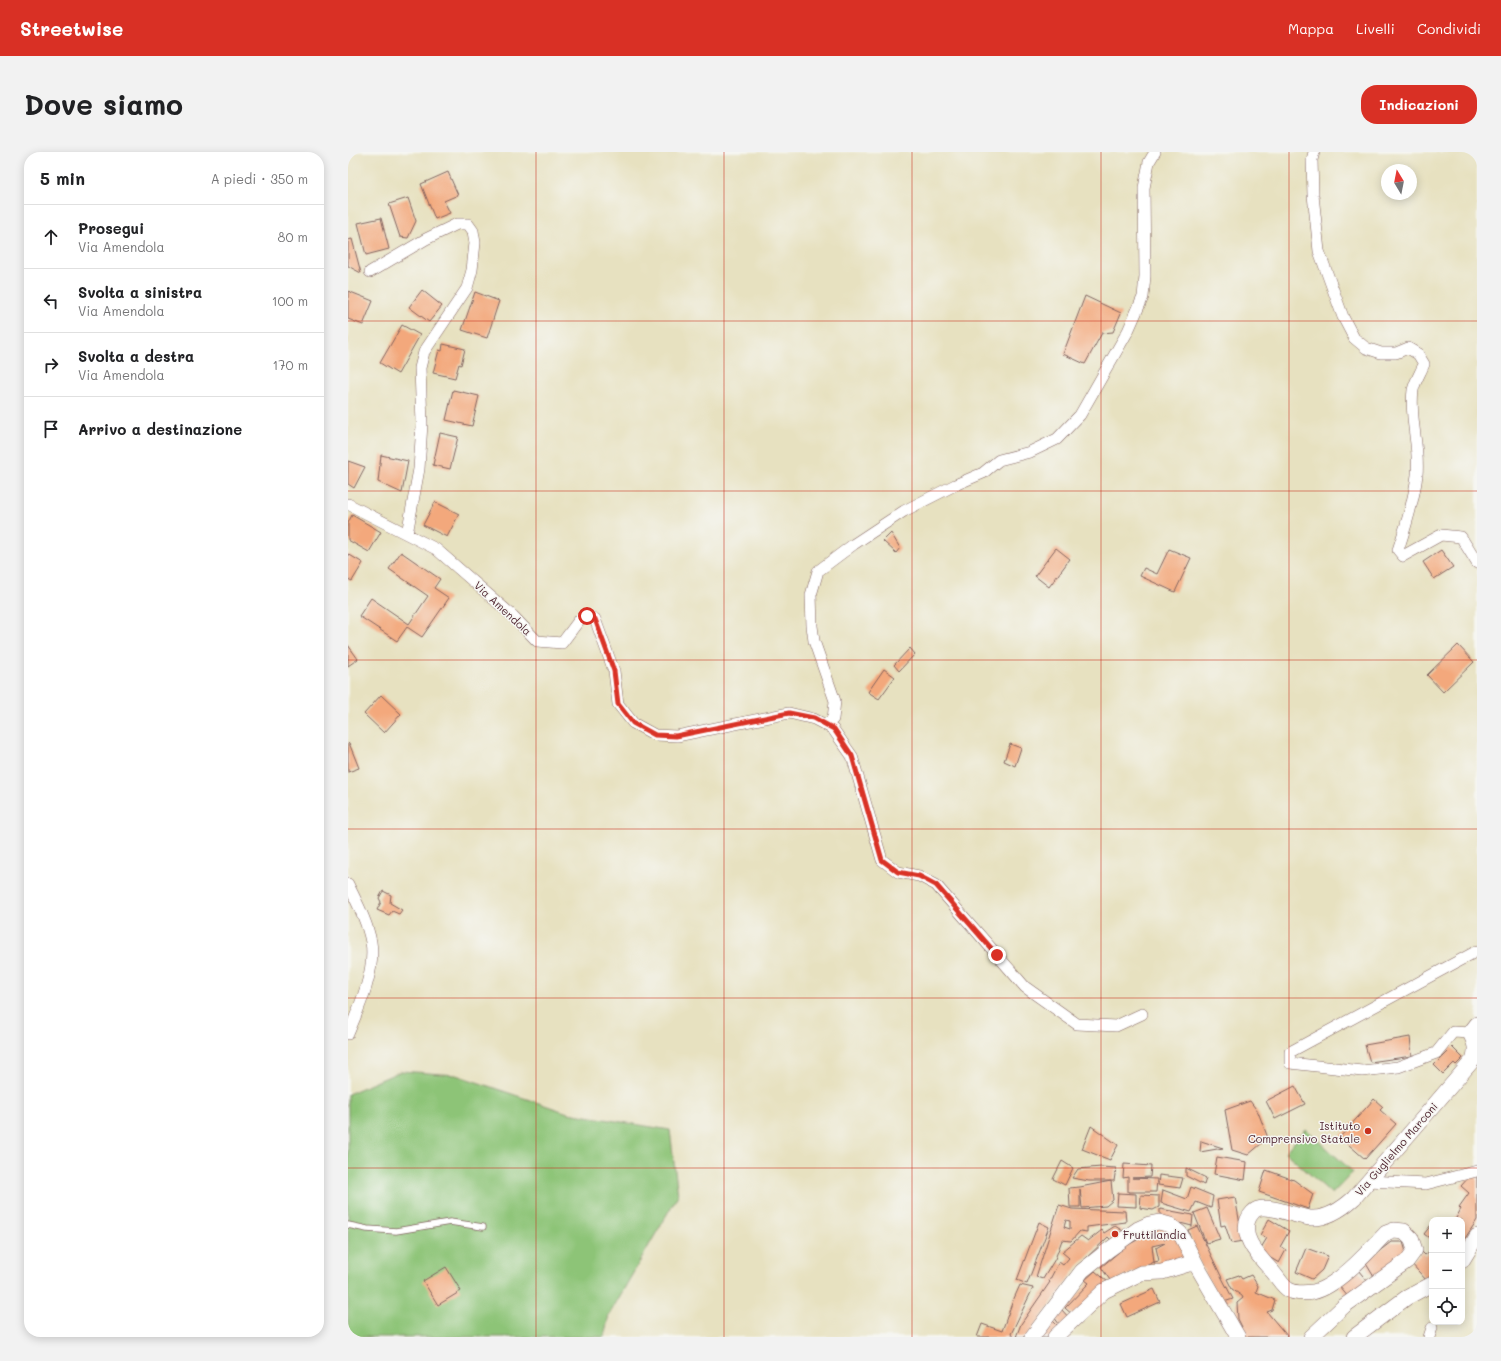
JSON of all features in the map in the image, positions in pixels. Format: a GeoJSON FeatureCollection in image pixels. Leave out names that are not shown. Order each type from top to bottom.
{"type":"FeatureCollection","features":[{"type":"Feature","properties":{"kind":"street"},"geometry":{"type":"LineString","coordinates":[[825,725],[833,719],[836,701],[814,641],[811,595],[818,571],[854,544],[904,511],[955,485],[984,473],[999,460],[1030,452],[1057,439],[1080,415],[1128,331],[1143,297],[1145,276],[1144,188],[1149,162],[1155,152]]}},
{"type":"Feature","properties":{"kind":"street"},"geometry":{"type":"LineString","coordinates":[[1314,152],[1312,160],[1312,174],[1319,251],[1343,317],[1354,338],[1366,348],[1381,353],[1396,353],[1408,348],[1418,354],[1424,364],[1413,389],[1417,475],[1406,526],[1398,550],[1403,556],[1441,535],[1461,537],[1477,563]]}},
{"type":"Feature","properties":{"kind":"street"},"geometry":{"type":"LineString","coordinates":[[370,272],[426,239],[457,224],[468,224],[473,231],[475,243],[472,270],[467,288],[424,352],[420,368],[422,424],[419,469],[407,534]]}},
{"type":"Feature","properties":{"kind":"street","name":"Via Amendola"},"geometry":{"type":"LineString","coordinates":[[348,504],[436,549],[513,616],[537,641],[562,643],[580,619],[587,616],[595,619],[614,671],[618,704],[633,723],[655,735],[676,736],[789,713],[814,718],[834,729],[852,756],[882,860],[898,872],[919,876],[936,885],[1024,987],[1077,1024],[1116,1026],[1142,1014]]}},
{"type":"Feature","properties":{"kind":"street"},"geometry":{"type":"LineString","coordinates":[[348,884],[364,915],[371,943],[371,972],[348,1034]]}},
{"type":"Feature","properties":{"kind":"street","name":"Via Guglielmo Marconi"},"geometry":{"type":"LineString","coordinates":[[1311,1337],[1344,1306],[1407,1260],[1415,1250],[1411,1238],[1404,1231],[1394,1230],[1386,1233],[1334,1282],[1321,1290],[1312,1292],[1295,1292],[1288,1290],[1250,1243],[1246,1228],[1249,1218],[1253,1211],[1261,1208],[1311,1218],[1321,1217],[1333,1213],[1345,1206],[1369,1181],[1473,1060],[1476,1054],[1477,1046],[1474,1028],[1453,1032],[1436,1052],[1398,1067],[1362,1071],[1290,1063],[1290,1052],[1477,950]]}},
{"type":"Feature","properties":{"kind":"street"},"geometry":{"type":"LineString","coordinates":[[1369,1181],[1426,1184],[1477,1171]]}},
{"type":"Feature","properties":{"kind":"street"},"geometry":{"type":"LineString","coordinates":[[1032,1337],[1082,1271],[1138,1229],[1149,1224],[1159,1222],[1170,1225],[1180,1233],[1238,1337]]}},
{"type":"Feature","properties":{"kind":"street"},"geometry":{"type":"LineString","coordinates":[[1465,1256],[1477,1236]]}},
{"type":"Feature","properties":{"kind":"street"},"geometry":{"type":"LineString","coordinates":[[1055,1337],[1104,1291],[1141,1273],[1162,1272],[1195,1262]]}},
{"type":"Feature","properties":{"kind":"street"},"geometry":{"type":"LineString","coordinates":[[1354,1337],[1406,1298],[1429,1286]]}},
{"type":"Feature","properties":{"kind":"lane"},"geometry":{"type":"LineString","coordinates":[[348,1225],[367,1229],[396,1231],[450,1222],[483,1227]]}},
{"type":"Feature","properties":{"kind":"green space"},"geometry":{"type":"Polygon","coordinates":[[[401,1071],[456,1075],[568,1113],[670,1130],[678,1195],[609,1315],[604,1337],[348,1337],[348,1094],[401,1071]]]}},
{"type":"Feature","properties":{"kind":"green space"},"geometry":{"type":"Polygon","coordinates":[[[1306,1129],[1353,1172],[1332,1194],[1285,1152],[1306,1129]]]}},
{"type":"Feature","properties":{"kind":"building"},"geometry":{"type":"Polygon","coordinates":[[[448,172],[458,195],[444,201],[450,213],[435,219],[421,184],[448,172]]]}},
{"type":"Feature","properties":{"kind":"building"},"geometry":{"type":"Polygon","coordinates":[[[408,198],[416,221],[408,238],[400,237],[389,204],[408,198]]]}},
{"type":"Feature","properties":{"kind":"building"},"geometry":{"type":"Polygon","coordinates":[[[381,218],[389,249],[366,255],[358,223],[381,218]]]}},
{"type":"Feature","properties":{"kind":"building"},"geometry":{"type":"Polygon","coordinates":[[[352,239],[361,273],[348,266],[348,240],[352,239]]]}},
{"type":"Feature","properties":{"kind":"building"},"geometry":{"type":"Polygon","coordinates":[[[422,290],[442,306],[429,322],[409,307],[422,290]]]}},
{"type":"Feature","properties":{"kind":"building"},"geometry":{"type":"Polygon","coordinates":[[[348,291],[373,301],[363,325],[348,319],[348,291]]]}},
{"type":"Feature","properties":{"kind":"building"},"geometry":{"type":"Polygon","coordinates":[[[475,292],[499,301],[487,338],[462,330],[475,292]]]}},
{"type":"Feature","properties":{"kind":"building"},"geometry":{"type":"Polygon","coordinates":[[[1085,296],[1121,313],[1113,332],[1102,333],[1085,364],[1063,354],[1085,296]]]}},
{"type":"Feature","properties":{"kind":"building"},"geometry":{"type":"Polygon","coordinates":[[[402,325],[420,335],[398,374],[380,363],[402,325]]]}},
{"type":"Feature","properties":{"kind":"building"},"geometry":{"type":"Polygon","coordinates":[[[443,344],[465,349],[461,365],[459,364],[455,378],[433,373],[439,350],[442,351],[443,344]]]}},
{"type":"Feature","properties":{"kind":"building"},"geometry":{"type":"Polygon","coordinates":[[[453,390],[479,396],[472,426],[446,420],[453,390]]]}},
{"type":"Feature","properties":{"kind":"building"},"geometry":{"type":"Polygon","coordinates":[[[440,433],[458,437],[450,469],[433,465],[440,433]]]}},
{"type":"Feature","properties":{"kind":"building"},"geometry":{"type":"Polygon","coordinates":[[[381,455],[408,461],[402,493],[378,482],[381,455]]]}},
{"type":"Feature","properties":{"kind":"building"},"geometry":{"type":"Polygon","coordinates":[[[348,461],[365,467],[354,488],[348,484],[348,461]]]}},
{"type":"Feature","properties":{"kind":"building"},"geometry":{"type":"Polygon","coordinates":[[[435,502],[459,514],[447,537],[423,525],[435,502]]]}},
{"type":"Feature","properties":{"kind":"building"},"geometry":{"type":"Polygon","coordinates":[[[352,515],[381,532],[369,552],[348,540],[348,523],[352,515]]]}},
{"type":"Feature","properties":{"kind":"building"},"geometry":{"type":"Polygon","coordinates":[[[891,533],[900,548],[896,553],[883,541],[891,533]]]}},
{"type":"Feature","properties":{"kind":"building"},"geometry":{"type":"Polygon","coordinates":[[[1056,548],[1070,559],[1049,587],[1035,576],[1056,548]]]}},
{"type":"Feature","properties":{"kind":"building"},"geometry":{"type":"Polygon","coordinates":[[[1169,549],[1191,558],[1175,592],[1140,576],[1144,568],[1157,574],[1169,549]]]}},
{"type":"Feature","properties":{"kind":"building"},"geometry":{"type":"Polygon","coordinates":[[[1441,550],[1453,567],[1434,579],[1423,562],[1441,550]]]}},
{"type":"Feature","properties":{"kind":"building"},"geometry":{"type":"Polygon","coordinates":[[[401,552],[440,579],[434,588],[449,598],[422,637],[407,627],[397,641],[359,616],[371,598],[409,624],[428,596],[389,569],[401,552]]]}},
{"type":"Feature","properties":{"kind":"building"},"geometry":{"type":"Polygon","coordinates":[[[348,554],[363,563],[352,581],[348,579],[348,554]]]}},
{"type":"Feature","properties":{"kind":"building"},"geometry":{"type":"Polygon","coordinates":[[[348,645],[358,659],[348,666],[348,645]]]}},
{"type":"Feature","properties":{"kind":"building"},"geometry":{"type":"Polygon","coordinates":[[[1458,645],[1474,662],[1443,692],[1427,675],[1458,645]]]}},
{"type":"Feature","properties":{"kind":"building"},"geometry":{"type":"Polygon","coordinates":[[[910,648],[915,654],[899,671],[894,665],[910,648]]]}},
{"type":"Feature","properties":{"kind":"building"},"geometry":{"type":"Polygon","coordinates":[[[884,669],[895,677],[879,699],[868,692],[884,669]]]}},
{"type":"Feature","properties":{"kind":"building"},"geometry":{"type":"Polygon","coordinates":[[[381,695],[401,714],[384,733],[364,714],[381,695]]]}},
{"type":"Feature","properties":{"kind":"building"},"geometry":{"type":"Polygon","coordinates":[[[349,743],[359,768],[348,772],[348,744],[349,743]]]}},
{"type":"Feature","properties":{"kind":"building"},"geometry":{"type":"Polygon","coordinates":[[[1010,744],[1021,748],[1015,766],[1004,761],[1010,744]]]}},
{"type":"Feature","properties":{"kind":"building"},"geometry":{"type":"Polygon","coordinates":[[[383,891],[391,895],[390,903],[402,910],[399,914],[392,911],[389,915],[377,910],[381,902],[379,898],[383,891]]]}},
{"type":"Feature","properties":{"kind":"building"},"geometry":{"type":"Polygon","coordinates":[[[1410,1037],[1412,1056],[1370,1062],[1365,1045],[1410,1037]]]}},
{"type":"Feature","properties":{"kind":"building"},"geometry":{"type":"Polygon","coordinates":[[[1452,1047],[1463,1058],[1456,1065],[1454,1063],[1443,1074],[1434,1065],[1452,1047]]]}},
{"type":"Feature","properties":{"kind":"building"},"geometry":{"type":"Polygon","coordinates":[[[1295,1086],[1305,1104],[1275,1119],[1266,1101],[1295,1086]]]}},
{"type":"Feature","properties":{"kind":"building","name":"Istituto Comprensivo Statale"},"geometry":{"type":"Polygon","coordinates":[[[1374,1099],[1383,1107],[1380,1110],[1396,1124],[1365,1159],[1340,1137],[1374,1099]]]}},
{"type":"Feature","properties":{"kind":"building"},"geometry":{"type":"Polygon","coordinates":[[[1250,1101],[1258,1112],[1268,1138],[1248,1155],[1232,1150],[1225,1110],[1250,1101]]]}},
{"type":"Feature","properties":{"kind":"building"},"geometry":{"type":"Polygon","coordinates":[[[1091,1126],[1118,1145],[1110,1160],[1082,1149],[1091,1126]]]}},
{"type":"Feature","properties":{"kind":"building"},"geometry":{"type":"Polygon","coordinates":[[[1201,1141],[1223,1148],[1200,1152],[1201,1141]]]}},
{"type":"Feature","properties":{"kind":"building"},"geometry":{"type":"Polygon","coordinates":[[[1217,1157],[1247,1162],[1245,1180],[1214,1174],[1217,1157]]]}},
{"type":"Feature","properties":{"kind":"building"},"geometry":{"type":"Polygon","coordinates":[[[1062,1161],[1073,1168],[1065,1185],[1053,1179],[1062,1161]]]}},
{"type":"Feature","properties":{"kind":"building"},"geometry":{"type":"Polygon","coordinates":[[[1124,1164],[1151,1166],[1150,1177],[1132,1178],[1157,1179],[1156,1192],[1128,1192],[1128,1177],[1123,1178],[1124,1164]]]}},
{"type":"Feature","properties":{"kind":"building"},"geometry":{"type":"Polygon","coordinates":[[[1101,1167],[1116,1168],[1114,1181],[1089,1181],[1072,1178],[1078,1169],[1101,1167]]]}},
{"type":"Feature","properties":{"kind":"building"},"geometry":{"type":"Polygon","coordinates":[[[1186,1168],[1206,1178],[1204,1185],[1186,1176],[1186,1168]]]}},
{"type":"Feature","properties":{"kind":"building"},"geometry":{"type":"Polygon","coordinates":[[[1266,1170],[1294,1180],[1313,1194],[1308,1209],[1259,1192],[1266,1170]]]}},
{"type":"Feature","properties":{"kind":"building"},"geometry":{"type":"Polygon","coordinates":[[[1477,1174],[1477,1220],[1465,1238],[1465,1217],[1457,1217],[1461,1209],[1459,1207],[1469,1193],[1461,1186],[1469,1177],[1477,1174]]]}},
{"type":"Feature","properties":{"kind":"building"},"geometry":{"type":"Polygon","coordinates":[[[1159,1175],[1183,1178],[1180,1188],[1158,1185],[1159,1175]]]}},
{"type":"Feature","properties":{"kind":"building"},"geometry":{"type":"Polygon","coordinates":[[[1111,1181],[1113,1200],[1106,1206],[1082,1208],[1080,1189],[1080,1207],[1070,1207],[1069,1188],[1111,1181]]]}},
{"type":"Feature","properties":{"kind":"building"},"geometry":{"type":"Polygon","coordinates":[[[1191,1187],[1213,1196],[1211,1208],[1196,1202],[1191,1212],[1161,1203],[1163,1190],[1187,1199],[1191,1187]]]}},
{"type":"Feature","properties":{"kind":"building"},"geometry":{"type":"Polygon","coordinates":[[[1118,1193],[1136,1194],[1136,1207],[1117,1206],[1118,1193]]]}},
{"type":"Feature","properties":{"kind":"building"},"geometry":{"type":"Polygon","coordinates":[[[1141,1195],[1159,1196],[1159,1207],[1153,1210],[1140,1208],[1141,1195]]]}},
{"type":"Feature","properties":{"kind":"building"},"geometry":{"type":"Polygon","coordinates":[[[1235,1197],[1243,1241],[1231,1243],[1225,1225],[1221,1226],[1217,1200],[1235,1197]]]}},
{"type":"Feature","properties":{"kind":"building"},"geometry":{"type":"Polygon","coordinates":[[[1059,1205],[1072,1209],[1125,1211],[1126,1222],[1087,1227],[1087,1232],[1080,1231],[1071,1241],[1062,1240],[1055,1259],[1043,1279],[1036,1277],[1059,1205]],[[1066,1220],[1064,1227],[1070,1229],[1070,1221],[1066,1220]]]}},
{"type":"Feature","properties":{"kind":"building"},"geometry":{"type":"Polygon","coordinates":[[[1207,1208],[1220,1239],[1206,1243],[1194,1213],[1207,1208]]]}},
{"type":"Feature","properties":{"kind":"building"},"geometry":{"type":"Polygon","coordinates":[[[1160,1209],[1193,1215],[1192,1226],[1160,1218],[1160,1209]]]}},
{"type":"Feature","properties":{"kind":"building"},"geometry":{"type":"Polygon","coordinates":[[[1269,1219],[1289,1231],[1280,1247],[1286,1250],[1279,1263],[1259,1251],[1267,1238],[1260,1235],[1269,1219]]]}},
{"type":"Feature","properties":{"kind":"building"},"geometry":{"type":"Polygon","coordinates":[[[1039,1222],[1049,1227],[1027,1284],[1017,1280],[1039,1222]]]}},
{"type":"Feature","properties":{"kind":"building"},"geometry":{"type":"Polygon","coordinates":[[[1115,1226],[1123,1231],[1112,1241],[1108,1237],[1078,1266],[1027,1337],[1016,1337],[1021,1324],[1050,1282],[1049,1281],[1059,1262],[1063,1265],[1069,1258],[1062,1252],[1081,1236],[1088,1241],[1102,1230],[1104,1233],[1115,1226]]]}},
{"type":"Feature","properties":{"kind":"building"},"geometry":{"type":"Polygon","coordinates":[[[1197,1226],[1233,1299],[1221,1303],[1201,1266],[1188,1230],[1197,1226]]]}},
{"type":"Feature","properties":{"kind":"building"},"geometry":{"type":"Polygon","coordinates":[[[1163,1228],[1172,1234],[1164,1237],[1164,1239],[1177,1235],[1190,1261],[1159,1270],[1154,1262],[1112,1283],[1101,1267],[1126,1246],[1139,1239],[1144,1233],[1163,1228]],[[1165,1243],[1152,1246],[1154,1262],[1159,1261],[1156,1248],[1165,1243]]]}},
{"type":"Feature","properties":{"kind":"building"},"geometry":{"type":"Polygon","coordinates":[[[1429,1228],[1429,1238],[1424,1234],[1429,1228]]]}},
{"type":"Feature","properties":{"kind":"building"},"geometry":{"type":"Polygon","coordinates":[[[1391,1242],[1403,1242],[1407,1255],[1374,1277],[1365,1262],[1391,1242]]]}},
{"type":"Feature","properties":{"kind":"building"},"geometry":{"type":"Polygon","coordinates":[[[1306,1248],[1328,1256],[1322,1270],[1312,1279],[1296,1272],[1306,1248]]]}},
{"type":"Feature","properties":{"kind":"building"},"geometry":{"type":"Polygon","coordinates":[[[1422,1252],[1425,1255],[1429,1252],[1429,1278],[1426,1280],[1411,1263],[1422,1252]]]}},
{"type":"Feature","properties":{"kind":"building"},"geometry":{"type":"Polygon","coordinates":[[[446,1267],[461,1291],[438,1305],[423,1281],[446,1267]]]}},
{"type":"Feature","properties":{"kind":"building"},"geometry":{"type":"Polygon","coordinates":[[[1358,1270],[1368,1282],[1349,1298],[1339,1286],[1358,1270]]]}},
{"type":"Feature","properties":{"kind":"building"},"geometry":{"type":"Polygon","coordinates":[[[1095,1271],[1108,1282],[1074,1316],[1065,1308],[1089,1283],[1085,1280],[1095,1271]]]}},
{"type":"Feature","properties":{"kind":"building"},"geometry":{"type":"Polygon","coordinates":[[[1239,1275],[1242,1279],[1251,1275],[1258,1286],[1256,1292],[1275,1300],[1272,1310],[1267,1312],[1288,1337],[1244,1337],[1239,1328],[1242,1327],[1238,1319],[1237,1303],[1243,1298],[1232,1289],[1227,1279],[1239,1275]]]}},
{"type":"Feature","properties":{"kind":"building"},"geometry":{"type":"Polygon","coordinates":[[[1020,1285],[1033,1288],[1011,1334],[1013,1337],[977,1337],[982,1324],[1002,1331],[1020,1285]]]}},
{"type":"Feature","properties":{"kind":"building"},"geometry":{"type":"Polygon","coordinates":[[[1154,1289],[1160,1302],[1127,1317],[1121,1304],[1154,1289]]]}},
{"type":"Feature","properties":{"kind":"building"},"geometry":{"type":"Polygon","coordinates":[[[1061,1309],[1071,1320],[1062,1328],[1054,1317],[1061,1309]]]}},
{"type":"Feature","properties":{"kind":"building"},"geometry":{"type":"Polygon","coordinates":[[[1053,1321],[1060,1328],[1051,1337],[1038,1337],[1053,1321]]]}},
{"type":"Feature","properties":{"kind":"place","name":"Istituto Comprensivo Statale"},"geometry":{"type":"Point","coordinates":[1368,1131]}},
{"type":"Feature","properties":{"kind":"place","name":"Fruttilandia"},"geometry":{"type":"Point","coordinates":[1115,1234]}},
{"type":"Feature","properties":{"kind":"route"},"geometry":{"type":"LineString","coordinates":[[587,616],[595,619],[604,641],[614,671],[618,704],[633,723],[655,735],[676,736],[789,713],[814,718],[834,729],[852,756],[882,860],[898,872],[919,876],[936,885],[997,955]]}}]}
